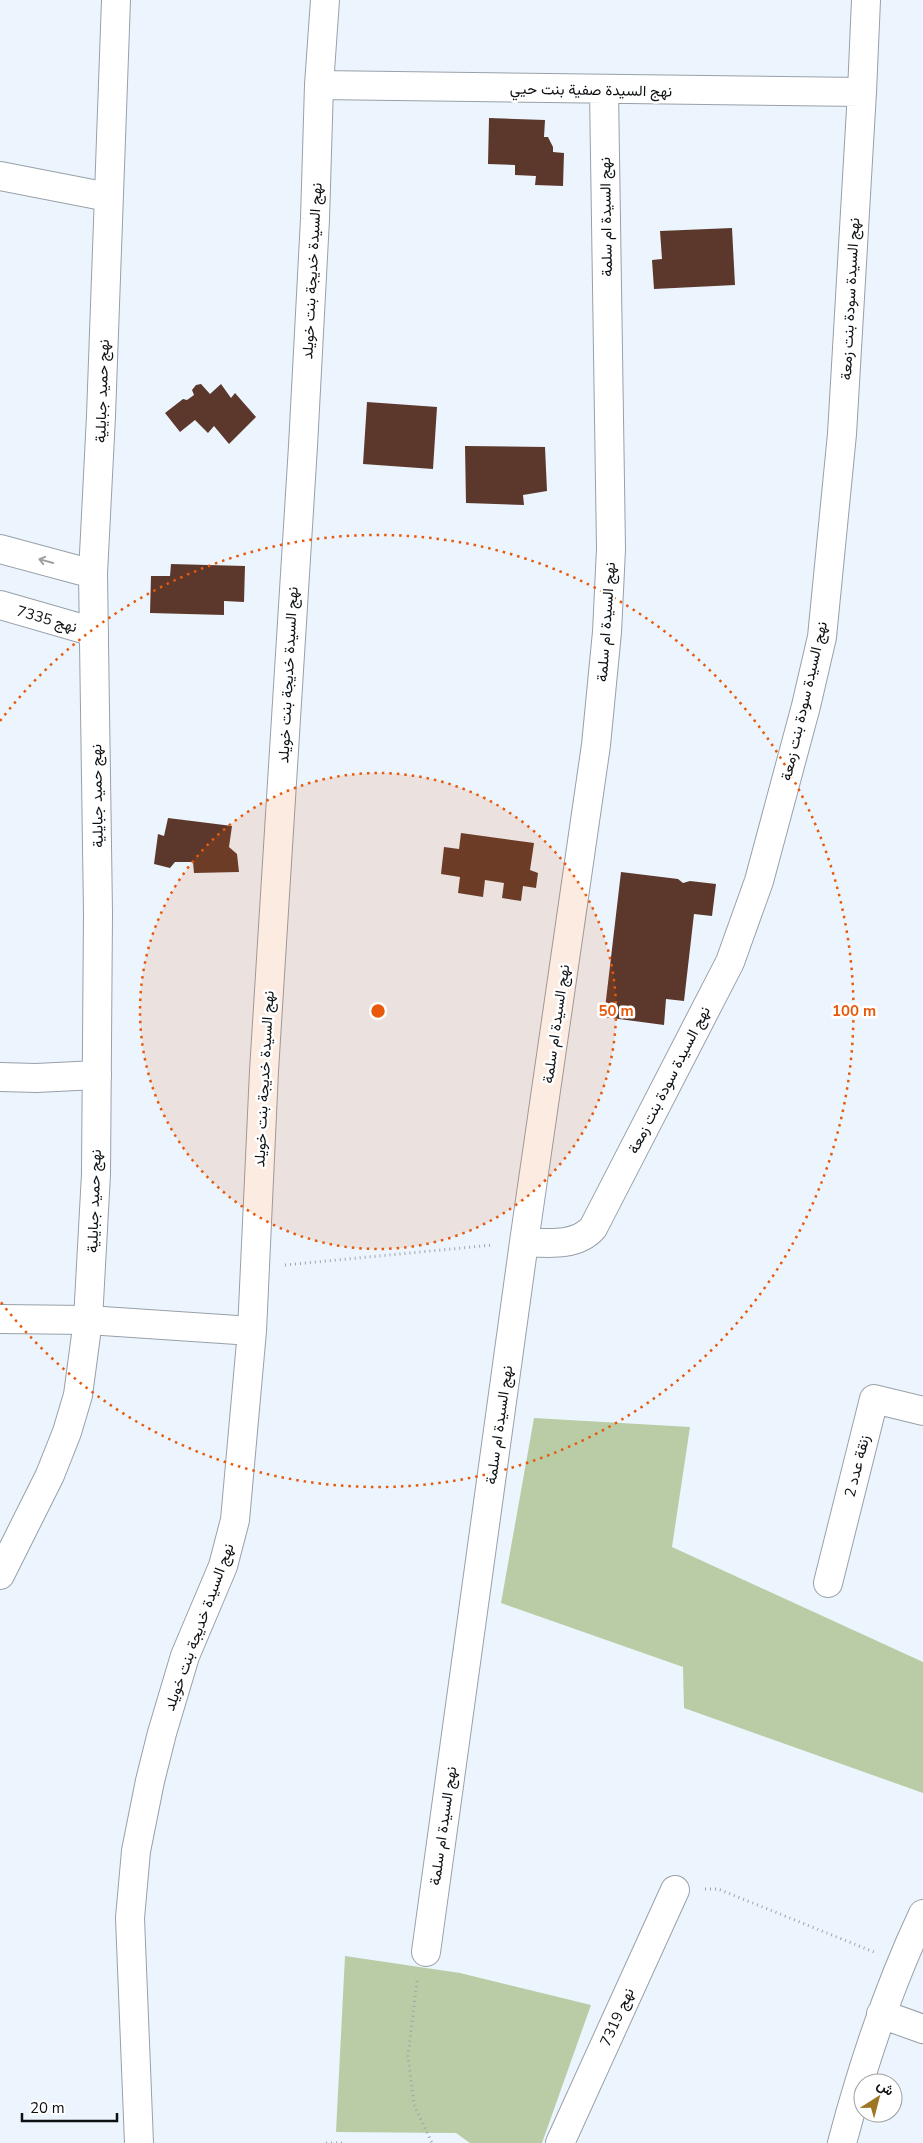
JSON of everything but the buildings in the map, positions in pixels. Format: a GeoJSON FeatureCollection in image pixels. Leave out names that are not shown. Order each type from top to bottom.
{"type":"FeatureCollection","features":[{"type":"Feature","properties":{"kind":"street","name":"نهج حميد جبايلية"},"geometry":{"type":"LineString","coordinates":[[0,1575],[50,1475],[67,1432],[78,1395],[88,1320],[96,1174],[97,1075],[98,913],[93,574],[101,416],[116,0]]}},
{"type":"Feature","properties":{"kind":"street","name":"نهج السيدة خديجة بنت خويلد"},"geometry":{"type":"LineString","coordinates":[[139,2143],[130,1918],[136,1851],[162,1733],[185,1656],[223,1566],[235,1520],[252,1331],[264,1071],[303,446],[315,219],[319,85],[325,0]]}},
{"type":"Feature","properties":{"kind":"street","name":"نهج السيدة سودة بنت زمعة"},"geometry":{"type":"LineString","coordinates":[[524,1242],[572,1241],[581,1239],[593,1228],[730,962],[759,881],[806,706],[822,637],[842,434],[866,0]]}},
{"type":"Feature","properties":{"kind":"street","name":"نهج السيدة صفية بنت حيي"},"geometry":{"type":"LineString","coordinates":[[319,85],[862,92]]}},
{"type":"Feature","properties":{"kind":"street","name":"نهج السيدة ام سلمة"},"geometry":{"type":"LineString","coordinates":[[426,1952],[524,1242],[596,745],[607,632],[611,549],[604,90]]}},
{"type":"Feature","properties":{"kind":"street"},"geometry":{"type":"LineString","coordinates":[[0,176],[108,197]]}},
{"type":"Feature","properties":{"kind":"street"},"geometry":{"type":"LineString","coordinates":[[0,549],[93,574]]}},
{"type":"Feature","properties":{"kind":"street","name":"نهج 7335"},"geometry":{"type":"LineString","coordinates":[[0,605],[94,632]]}},
{"type":"Feature","properties":{"kind":"street"},"geometry":{"type":"LineString","coordinates":[[0,1077],[36,1078],[97,1075]]}},
{"type":"Feature","properties":{"kind":"street"},"geometry":{"type":"LineString","coordinates":[[0,1319],[88,1320],[252,1331]]}},
{"type":"Feature","properties":{"kind":"street","name":"زنقة عدد 2"},"geometry":{"type":"LineString","coordinates":[[828,1583],[874,1399],[923,1411]]}},
{"type":"Feature","properties":{"kind":"street","name":"نهج 7319"},"geometry":{"type":"LineString","coordinates":[[560,2143],[675,1890]]}},
{"type":"Feature","properties":{"kind":"street"},"geometry":{"type":"LineString","coordinates":[[842,2143],[881,2014],[900,1963],[923,1914]]}},
{"type":"Feature","properties":{"kind":"street"},"geometry":{"type":"LineString","coordinates":[[881,2014],[923,2029]]}},
{"type":"Feature","properties":{"kind":"path"},"geometry":{"type":"LineString","coordinates":[[255,1268],[524,1242]]}},
{"type":"Feature","properties":{"kind":"path"},"geometry":{"type":"LineString","coordinates":[[675,1890],[718,1889],[900,1963]]}},
{"type":"Feature","properties":{"kind":"path"},"geometry":{"type":"LineString","coordinates":[[415,1987],[408,2056],[414,2105],[432,2143]]}},
{"type":"Feature","properties":{"kind":"path"},"geometry":{"type":"LineString","coordinates":[[326,2143],[342,2143]]}},
{"type":"Feature","properties":{"kind":"green space"},"geometry":{"type":"Polygon","coordinates":[[[534,1418],[690,1427],[672,1547],[923,1662],[923,1793],[684,1708],[683,1667],[501,1603],[534,1418]]]}},
{"type":"Feature","properties":{"kind":"green space"},"geometry":{"type":"Polygon","coordinates":[[[345,1956],[460,1973],[591,2005],[542,2143],[470,2143],[456,2133],[336,2132],[345,1956]]]}}]}
